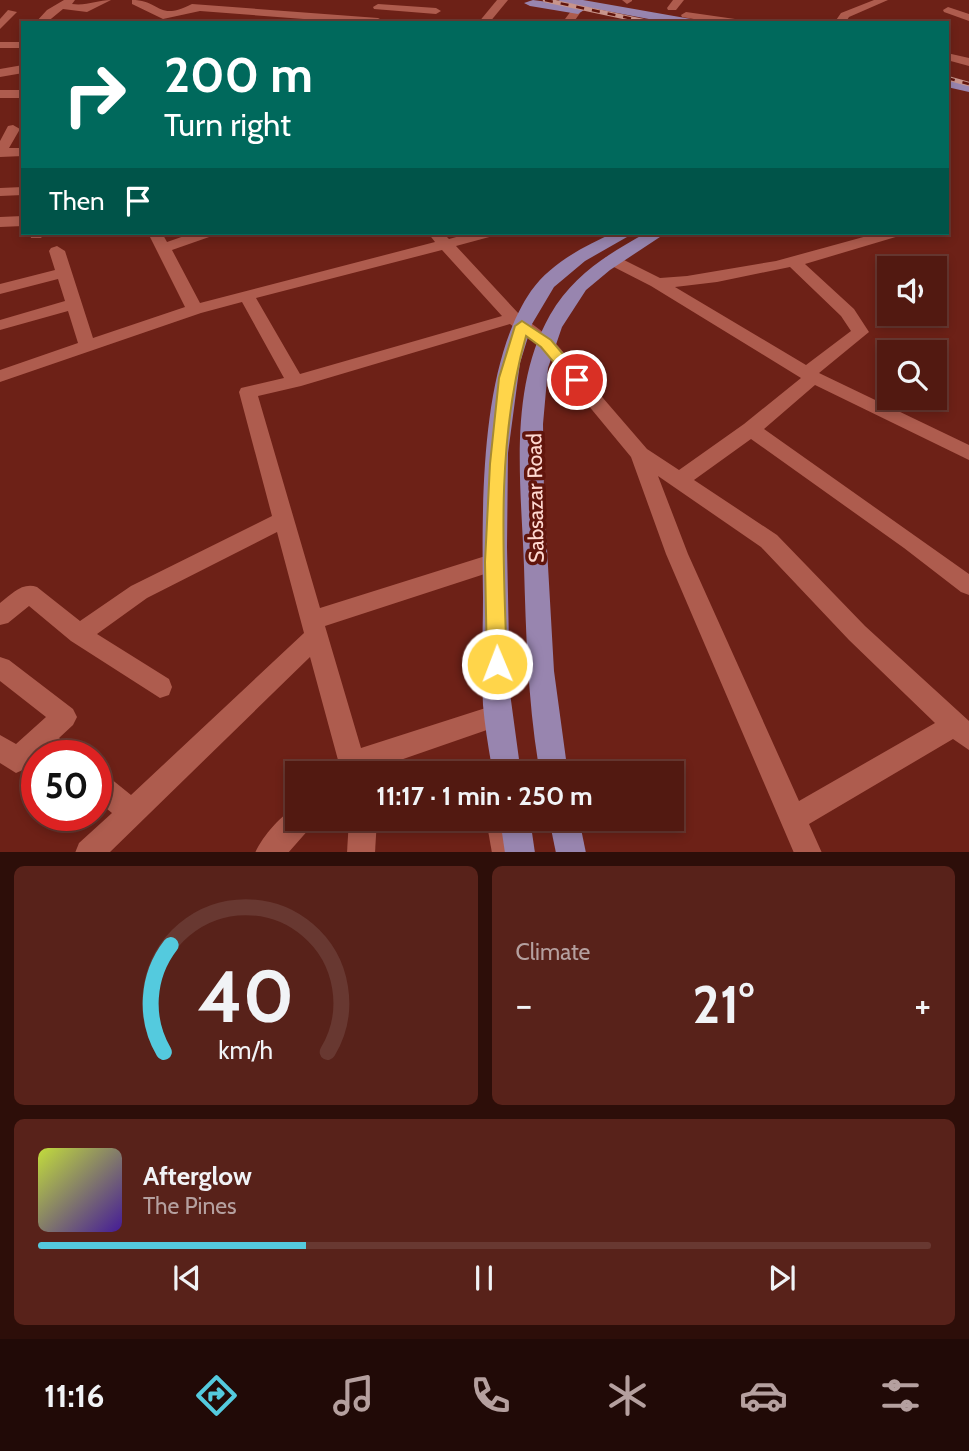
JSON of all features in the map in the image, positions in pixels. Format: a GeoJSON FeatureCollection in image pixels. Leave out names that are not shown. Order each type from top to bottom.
{"type":"FeatureCollection","features":[{"type":"Feature","properties":{"kind":"main road"},"geometry":{"type":"LineString","coordinates":[[571,7],[627,0]]}},
{"type":"Feature","properties":{"kind":"main road"},"geometry":{"type":"LineString","coordinates":[[651,18],[654,0]]}},
{"type":"Feature","properties":{"kind":"main road"},"geometry":{"type":"LineString","coordinates":[[525,1],[619,16],[689,19]]}},
{"type":"Feature","properties":{"kind":"main road"},"geometry":{"type":"LineString","coordinates":[[525,1],[651,18],[672,4],[689,19]]}},
{"type":"Feature","properties":{"kind":"main road"},"geometry":{"type":"LineString","coordinates":[[571,7],[622,21]]}},
{"type":"Feature","properties":{"kind":"main road"},"geometry":{"type":"LineString","coordinates":[[949,68],[969,73]]}},
{"type":"Feature","properties":{"kind":"main road","name":"Sabsazar Road"},"geometry":{"type":"LineString","coordinates":[[489,563],[506,378],[517,322],[540,291],[570,264],[622,235]]}},
{"type":"Feature","properties":{"kind":"main road","name":"Sabsazar Road"},"geometry":{"type":"LineString","coordinates":[[553,761],[539,634],[532,430],[537,374],[546,343],[561,310],[579,285],[612,260],[655,235]]}},
{"type":"Feature","properties":{"kind":"main road"},"geometry":{"type":"LineString","coordinates":[[492,716],[504,761]]}},
{"type":"Feature","properties":{"kind":"main road"},"geometry":{"type":"LineString","coordinates":[[517,831],[520,852]]}},
{"type":"Feature","properties":{"kind":"main road"},"geometry":{"type":"LineString","coordinates":[[567,831],[571,852]]}},
{"type":"Feature","properties":{"kind":"street"},"geometry":{"type":"LineString","coordinates":[[43,21],[67,3],[87,9],[106,0]]}},
{"type":"Feature","properties":{"kind":"street"},"geometry":{"type":"LineString","coordinates":[[174,0],[200,7],[337,20],[379,21]]}},
{"type":"Feature","properties":{"kind":"street"},"geometry":{"type":"LineString","coordinates":[[485,21],[503,0]]}},
{"type":"Feature","properties":{"kind":"street"},"geometry":{"type":"LineString","coordinates":[[840,21],[845,15],[883,0]]}},
{"type":"Feature","properties":{"kind":"street"},"geometry":{"type":"LineString","coordinates":[[136,2],[172,21]]}},
{"type":"Feature","properties":{"kind":"street"},"geometry":{"type":"LineString","coordinates":[[296,15],[307,2]]}},
{"type":"Feature","properties":{"kind":"street"},"geometry":{"type":"LineString","coordinates":[[378,7],[438,5]]}},
{"type":"Feature","properties":{"kind":"street"},"geometry":{"type":"LineString","coordinates":[[163,16],[200,7],[229,21]]}},
{"type":"Feature","properties":{"kind":"street"},"geometry":{"type":"LineString","coordinates":[[947,10],[969,18]]}},
{"type":"Feature","properties":{"kind":"street"},"geometry":{"type":"LineString","coordinates":[[0,26],[12,12]]}},
{"type":"Feature","properties":{"kind":"street"},"geometry":{"type":"LineString","coordinates":[[689,19],[716,21]]}},
{"type":"Feature","properties":{"kind":"street"},"geometry":{"type":"LineString","coordinates":[[0,45],[21,43]]}},
{"type":"Feature","properties":{"kind":"street"},"geometry":{"type":"LineString","coordinates":[[949,57],[969,62]]}},
{"type":"Feature","properties":{"kind":"street"},"geometry":{"type":"LineString","coordinates":[[0,73],[21,69]]}},
{"type":"Feature","properties":{"kind":"street"},"geometry":{"type":"LineString","coordinates":[[0,94],[21,94]]}},
{"type":"Feature","properties":{"kind":"street"},"geometry":{"type":"LineString","coordinates":[[0,118],[13,126],[0,153],[21,152]]}},
{"type":"Feature","properties":{"kind":"street"},"geometry":{"type":"LineString","coordinates":[[0,192],[21,191]]}},
{"type":"Feature","properties":{"kind":"street"},"geometry":{"type":"LineString","coordinates":[[0,223],[21,221]]}},
{"type":"Feature","properties":{"kind":"street"},"geometry":{"type":"LineString","coordinates":[[156,235],[195,309]]}},
{"type":"Feature","properties":{"kind":"street"},"geometry":{"type":"LineString","coordinates":[[163,248],[201,235]]}},
{"type":"Feature","properties":{"kind":"street"},"geometry":{"type":"LineString","coordinates":[[0,376],[195,309],[442,239],[473,235]]}},
{"type":"Feature","properties":{"kind":"street"},"geometry":{"type":"LineString","coordinates":[[657,283],[723,277],[887,235]]}},
{"type":"Feature","properties":{"kind":"street"},"geometry":{"type":"LineString","coordinates":[[442,239],[517,322],[546,343],[640,454],[768,541],[857,633],[961,731],[793,819]]}},
{"type":"Feature","properties":{"kind":"street"},"geometry":{"type":"LineString","coordinates":[[57,251],[87,345]]}},
{"type":"Feature","properties":{"kind":"street"},"geometry":{"type":"LineString","coordinates":[[612,260],[657,283],[810,375],[969,453]]}},
{"type":"Feature","properties":{"kind":"street"},"geometry":{"type":"LineString","coordinates":[[678,481],[751,429],[860,332],[840,304],[793,261]]}},
{"type":"Feature","properties":{"kind":"street"},"geometry":{"type":"LineString","coordinates":[[0,289],[64,273]]}},
{"type":"Feature","properties":{"kind":"street"},"geometry":{"type":"LineString","coordinates":[[247,296],[295,382]]}},
{"type":"Feature","properties":{"kind":"street"},"geometry":{"type":"LineString","coordinates":[[0,325],[74,304]]}},
{"type":"Feature","properties":{"kind":"street"},"geometry":{"type":"LineString","coordinates":[[355,761],[248,392],[295,382],[517,322]]}},
{"type":"Feature","properties":{"kind":"street"},"geometry":{"type":"LineString","coordinates":[[751,429],[912,542],[969,586]]}},
{"type":"Feature","properties":{"kind":"street"},"geometry":{"type":"LineString","coordinates":[[640,454],[677,554],[808,852]]}},
{"type":"Feature","properties":{"kind":"street"},"geometry":{"type":"LineString","coordinates":[[79,634],[139,592],[284,519]]}},
{"type":"Feature","properties":{"kind":"street"},"geometry":{"type":"LineString","coordinates":[[89,852],[315,628],[489,563],[494,761]]}},
{"type":"Feature","properties":{"kind":"street"},"geometry":{"type":"LineString","coordinates":[[0,616],[29,593],[79,634],[160,687]]}},
{"type":"Feature","properties":{"kind":"street"},"geometry":{"type":"LineString","coordinates":[[0,667],[64,717],[16,761],[0,747]]}},
{"type":"Feature","properties":{"kind":"street"},"geometry":{"type":"LineString","coordinates":[[373,761],[492,716]]}},
{"type":"Feature","properties":{"kind":"street"},"geometry":{"type":"LineString","coordinates":[[112,796],[132,812]]}},
{"type":"Feature","properties":{"kind":"street"},"geometry":{"type":"LineString","coordinates":[[269,852],[289,831]]}},
{"type":"Feature","properties":{"kind":"street"},"geometry":{"type":"LineString","coordinates":[[360,852],[362,831]]}},
{"type":"Feature","properties":{"kind":"street"},"geometry":{"type":"LineString","coordinates":[[502,831],[505,852]]}},
{"type":"Feature","properties":{"kind":"railway"},"geometry":{"type":"LineString","coordinates":[[545,0],[643,21]]}},
{"type":"Feature","properties":{"kind":"railway"},"geometry":{"type":"LineString","coordinates":[[949,79],[969,84]]}},
{"type":"Feature","properties":{"kind":"route"},"geometry":{"type":"LineString","coordinates":[[497,664],[495,562],[498,464],[506,378],[522,326],[546,343],[577,380]]}}]}
